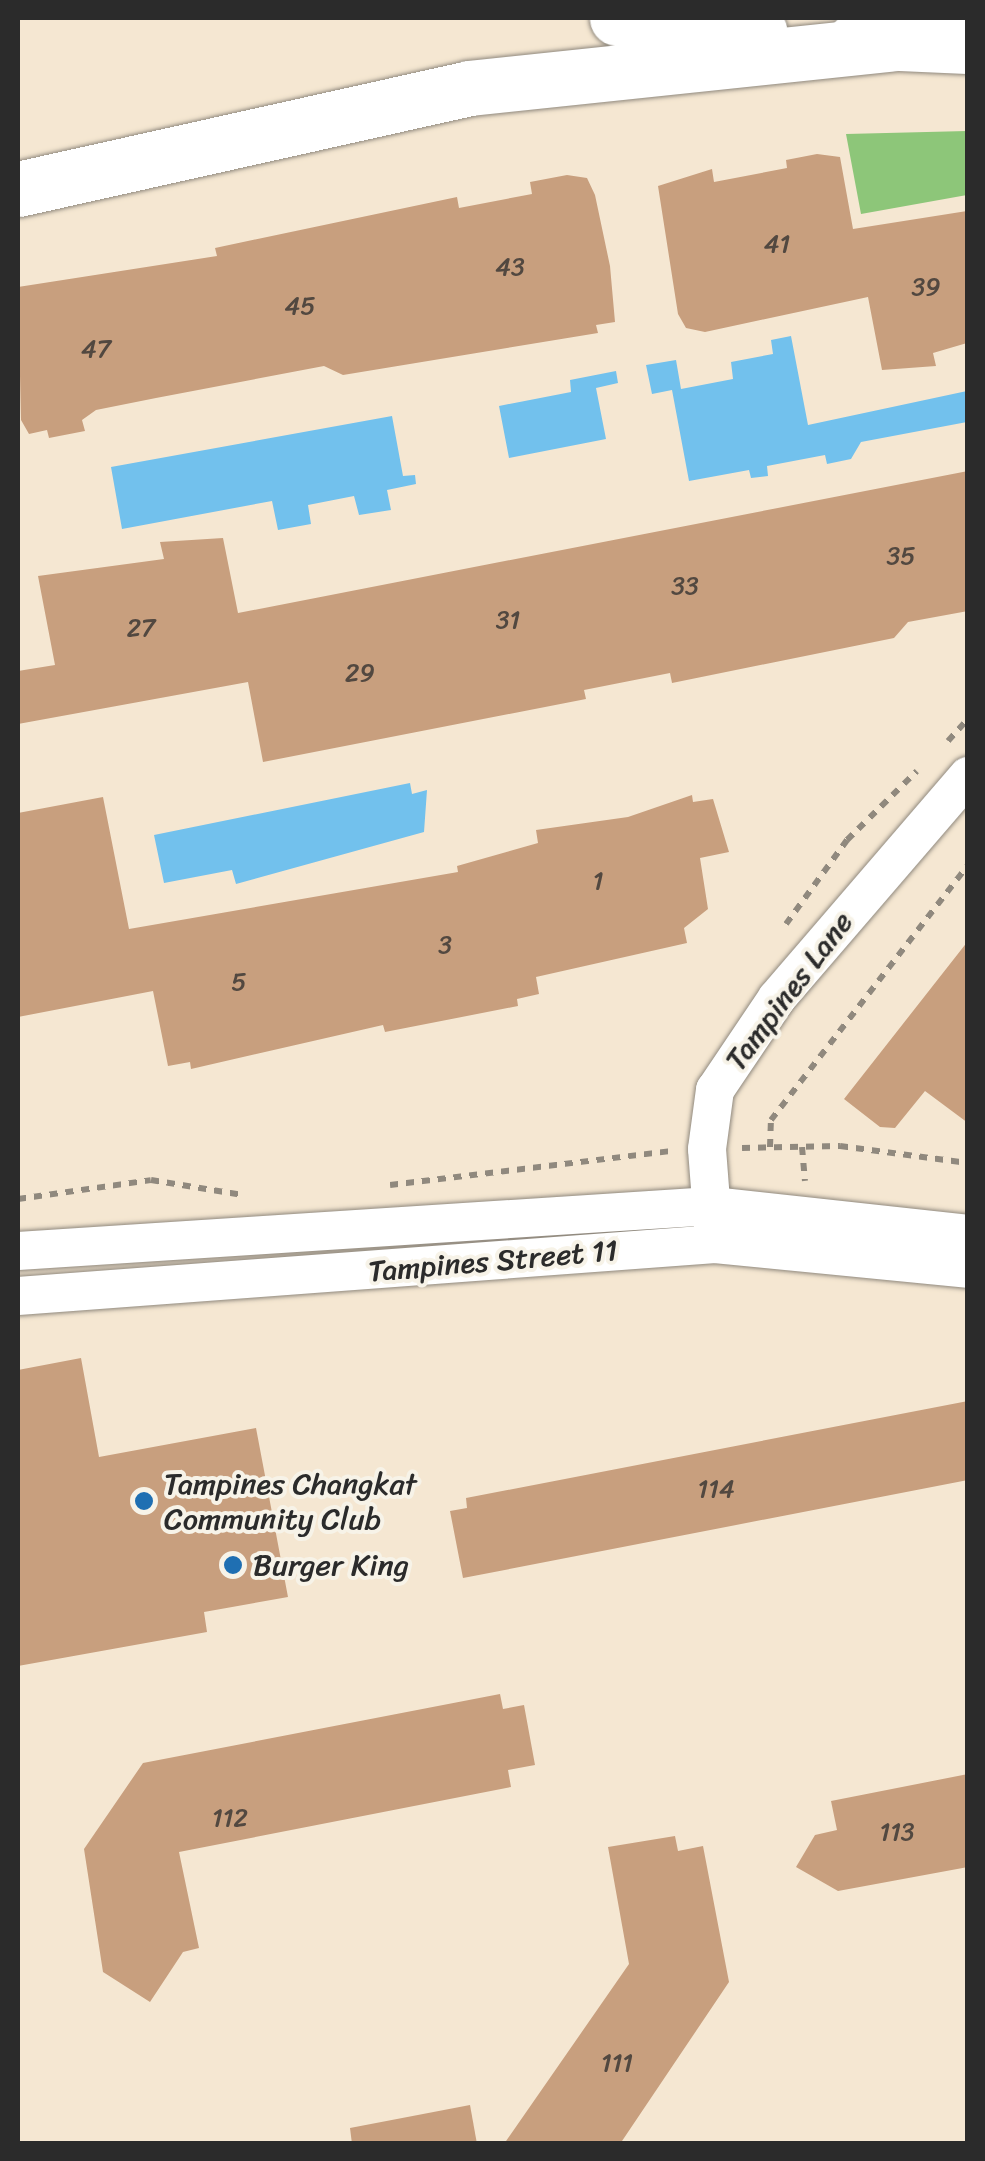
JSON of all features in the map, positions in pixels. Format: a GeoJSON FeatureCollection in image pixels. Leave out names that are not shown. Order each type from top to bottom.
{"type":"FeatureCollection","features":[{"type":"Feature","properties":{"kind":"highway"},"geometry":{"type":"LineString","coordinates":[[618,18],[890,44],[968,46]]}},
{"type":"Feature","properties":{"kind":"highway"},"geometry":{"type":"LineString","coordinates":[[18,189],[469,88],[890,44]]}},
{"type":"Feature","properties":{"kind":"street","name":"Tampines Lane"},"geometry":{"type":"LineString","coordinates":[[715,1244],[707,1148],[716,1090],[776,998],[968,776]]}},
{"type":"Feature","properties":{"kind":"street","name":"Tampines Street 11"},"geometry":{"type":"LineString","coordinates":[[18,1251],[712,1206],[968,1234]]}},
{"type":"Feature","properties":{"kind":"street","name":"Tampines Street 11"},"geometry":{"type":"LineString","coordinates":[[18,1296],[715,1244],[968,1269]]}},
{"type":"Feature","properties":{"kind":"path"},"geometry":{"type":"LineString","coordinates":[[770,1148],[771,1120],[968,865]]}},
{"type":"Feature","properties":{"kind":"path"},"geometry":{"type":"LineString","coordinates":[[382,1186],[707,1148],[770,1148],[968,1163]]}},
{"type":"Feature","properties":{"kind":"path"},"geometry":{"type":"LineString","coordinates":[[18,1198],[152,1180],[253,1195]]}},
{"type":"Feature","properties":{"kind":"green space"},"geometry":{"type":"Polygon","coordinates":[[[967,131],[967,195],[861,214],[846,134],[967,131]]]}},
{"type":"Feature","properties":{"kind":"water"},"geometry":{"type":"Polygon","coordinates":[[[791,336],[808,425],[967,391],[967,422],[861,442],[851,459],[827,464],[825,455],[767,466],[768,476],[751,478],[749,470],[689,481],[672,390],[652,394],[646,365],[676,360],[681,389],[733,379],[731,362],[773,354],[771,340],[791,336]]]}},
{"type":"Feature","properties":{"kind":"water"},"geometry":{"type":"Polygon","coordinates":[[[616,371],[618,383],[596,388],[606,439],[509,458],[499,406],[571,392],[570,380],[616,371]]]}},
{"type":"Feature","properties":{"kind":"water"},"geometry":{"type":"Polygon","coordinates":[[[392,416],[403,476],[415,475],[416,484],[387,490],[391,510],[359,515],[354,496],[308,505],[311,524],[278,530],[272,501],[122,529],[111,467],[392,416]]]}},
{"type":"Feature","properties":{"kind":"water"},"geometry":{"type":"Polygon","coordinates":[[[410,783],[412,794],[427,790],[424,832],[236,884],[232,870],[164,883],[154,835],[410,783]]]}},
{"type":"Feature","properties":{"kind":"building"},"geometry":{"type":"Polygon","coordinates":[[[817,154],[840,157],[853,229],[967,211],[967,343],[933,353],[936,366],[882,370],[868,297],[705,332],[686,328],[678,314],[658,186],[712,169],[714,182],[787,168],[786,160],[817,154]]]}},
{"type":"Feature","properties":{"kind":"building"},"geometry":{"type":"Polygon","coordinates":[[[567,175],[587,178],[595,195],[610,266],[615,322],[596,325],[598,333],[343,375],[324,366],[156,398],[96,410],[82,420],[85,431],[49,438],[47,430],[29,434],[21,420],[18,287],[217,256],[215,248],[457,197],[459,208],[532,194],[530,182],[567,175]]]}},
{"type":"Feature","properties":{"kind":"building"},"geometry":{"type":"Polygon","coordinates":[[[968,471],[968,611],[908,622],[894,638],[672,683],[670,673],[584,690],[586,699],[263,762],[248,682],[18,724],[18,671],[55,665],[38,576],[164,559],[160,542],[223,538],[238,613],[968,471]]]}},
{"type":"Feature","properties":{"kind":"building"},"geometry":{"type":"Polygon","coordinates":[[[692,795],[693,802],[713,799],[729,852],[700,858],[708,909],[684,928],[687,943],[536,977],[539,994],[517,999],[518,1006],[385,1032],[383,1025],[191,1069],[190,1062],[168,1066],[153,991],[18,1017],[18,813],[103,797],[129,929],[458,872],[457,866],[538,843],[536,830],[628,817],[692,795]]]}},
{"type":"Feature","properties":{"kind":"building"},"geometry":{"type":"Polygon","coordinates":[[[968,941],[968,1123],[925,1091],[895,1128],[880,1127],[844,1099],[968,941]]]}},
{"type":"Feature","properties":{"kind":"building","name":"Tampines Changkat Community Club"},"geometry":{"type":"Polygon","coordinates":[[[81,1358],[99,1457],[256,1428],[288,1597],[204,1612],[207,1632],[18,1666],[18,1370],[81,1358]]]}},
{"type":"Feature","properties":{"kind":"building"},"geometry":{"type":"Polygon","coordinates":[[[968,1401],[968,1480],[463,1578],[450,1511],[467,1508],[466,1498],[968,1401]]]}},
{"type":"Feature","properties":{"kind":"building"},"geometry":{"type":"Polygon","coordinates":[[[500,1694],[503,1709],[524,1705],[535,1765],[508,1770],[511,1787],[179,1852],[199,1948],[183,1952],[150,2002],[103,1972],[84,1849],[143,1763],[500,1694]]]}},
{"type":"Feature","properties":{"kind":"building"},"geometry":{"type":"Polygon","coordinates":[[[968,1774],[968,1867],[838,1891],[796,1867],[815,1835],[837,1830],[831,1801],[968,1774]]]}},
{"type":"Feature","properties":{"kind":"building"},"geometry":{"type":"Polygon","coordinates":[[[675,1836],[678,1851],[703,1846],[729,1982],[620,2144],[504,2144],[629,1964],[608,1847],[675,1836]]]}},
{"type":"Feature","properties":{"kind":"building"},"geometry":{"type":"Polygon","coordinates":[[[470,2105],[477,2144],[352,2144],[350,2128],[470,2105]]]}},
{"type":"Feature","properties":{"kind":"place","name":"Tampines Changkat Community Club"},"geometry":{"type":"Point","coordinates":[144,1501]}},
{"type":"Feature","properties":{"kind":"place","name":"Burger King"},"geometry":{"type":"Point","coordinates":[233,1565]}}]}
